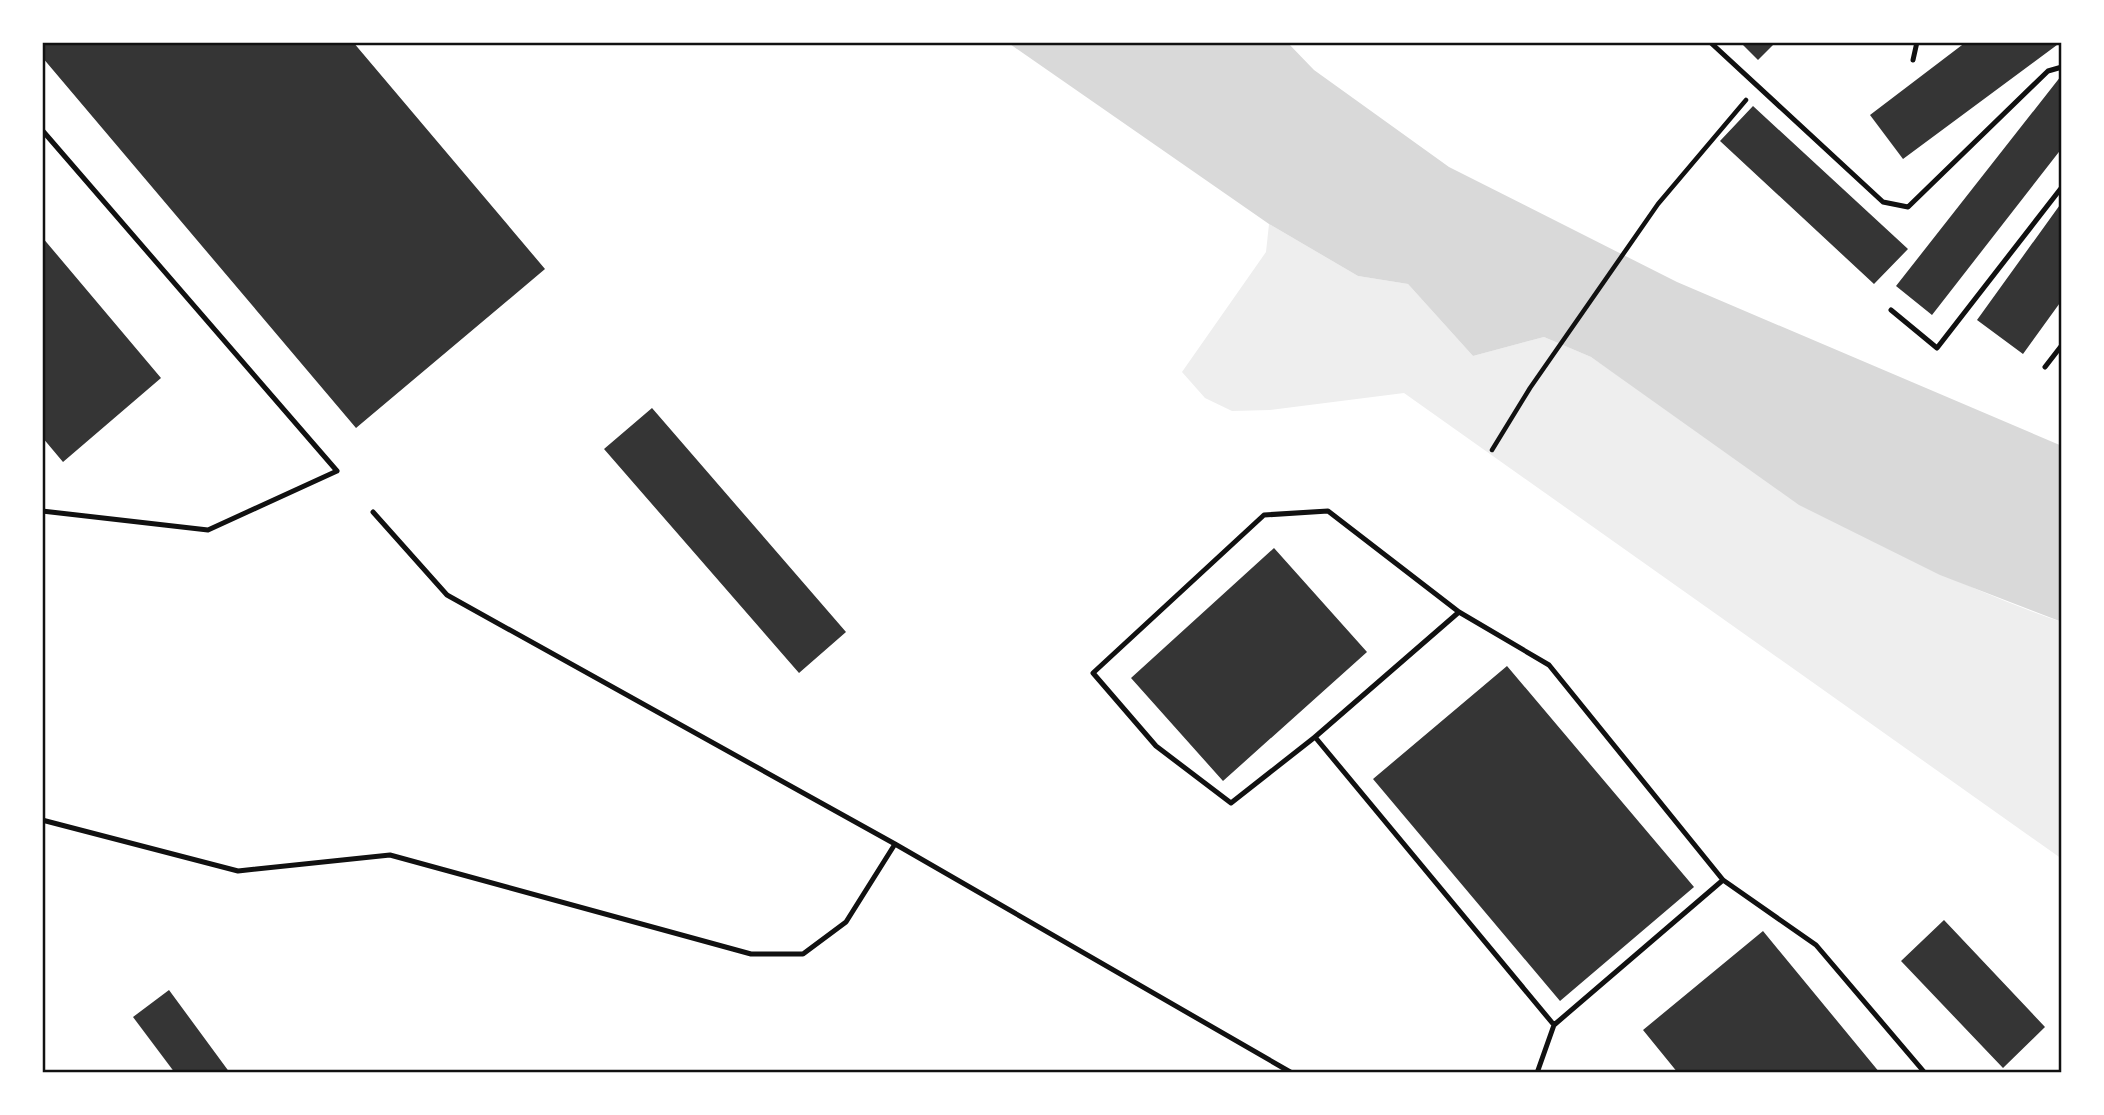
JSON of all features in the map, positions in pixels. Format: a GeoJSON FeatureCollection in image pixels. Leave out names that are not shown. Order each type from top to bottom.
{"type":"FeatureCollection","features":[{"type":"Feature","properties":{"kind":"lane"},"geometry":{"type":"LineString","coordinates":[[1710,42],[1883,202],[1909,207],[2048,72],[2062,67]]}},
{"type":"Feature","properties":{"kind":"lane"},"geometry":{"type":"LineString","coordinates":[[1913,60],[1917,42]]}},
{"type":"Feature","properties":{"kind":"lane"},"geometry":{"type":"LineString","coordinates":[[42,130],[337,471],[208,530],[42,511]]}},
{"type":"Feature","properties":{"kind":"lane"},"geometry":{"type":"LineString","coordinates":[[1891,310],[1937,348],[2062,187]]}},
{"type":"Feature","properties":{"kind":"lane"},"geometry":{"type":"LineString","coordinates":[[2046,367],[2062,345]]}},
{"type":"Feature","properties":{"kind":"lane"},"geometry":{"type":"LineString","coordinates":[[1459,612],[1315,737],[1231,803],[1156,746],[1093,673],[1264,515],[1328,511],[1459,612],[1549,665],[1723,880],[1816,945],[1925,1073]]}},
{"type":"Feature","properties":{"kind":"lane"},"geometry":{"type":"LineString","coordinates":[[373,512],[447,594],[895,844],[1292,1073]]}},
{"type":"Feature","properties":{"kind":"lane"},"geometry":{"type":"LineString","coordinates":[[1315,737],[1554,1025]]}},
{"type":"Feature","properties":{"kind":"lane"},"geometry":{"type":"LineString","coordinates":[[42,820],[238,871],[390,855],[751,954],[803,954],[846,922],[895,844]]}},
{"type":"Feature","properties":{"kind":"lane"},"geometry":{"type":"LineString","coordinates":[[1537,1073],[1554,1025],[1723,880]]}},
{"type":"Feature","properties":{"kind":"path"},"geometry":{"type":"LineString","coordinates":[[1492,450],[1530,388],[1658,204],[1758,86]]}},
{"type":"Feature","properties":{"kind":"shaded area"},"geometry":{"type":"Polygon","coordinates":[[[1007,42],[1287,42],[1314,70],[1449,167],[1677,282],[2062,446],[2062,622],[1940,575],[1799,505],[1591,357],[1544,337],[1473,356],[1408,284],[1358,276],[1269,224],[1007,42]]]}},
{"type":"Feature","properties":{"kind":"shaded area"},"geometry":{"type":"Polygon","coordinates":[[[1269,224],[1358,276],[1408,284],[1473,356],[1544,337],[1591,357],[1760,470],[1877,540],[1937,571],[2062,622],[2062,859],[1404,393],[1270,410],[1232,411],[1205,398],[1182,372],[1266,252],[1269,224]]]}},
{"type":"Feature","properties":{"kind":"building"},"geometry":{"type":"Polygon","coordinates":[[[42,42],[353,42],[545,269],[356,428],[42,57],[42,42]]]}},
{"type":"Feature","properties":{"kind":"building"},"geometry":{"type":"Polygon","coordinates":[[[1740,42],[1776,42],[1758,60],[1740,42]]]}},
{"type":"Feature","properties":{"kind":"building"},"geometry":{"type":"Polygon","coordinates":[[[1966,42],[2061,42],[1903,159],[1870,115],[1966,42]]]}},
{"type":"Feature","properties":{"kind":"building"},"geometry":{"type":"Polygon","coordinates":[[[2061,76],[2062,148],[1932,315],[1896,286],[2061,76]]]}},
{"type":"Feature","properties":{"kind":"building"},"geometry":{"type":"Polygon","coordinates":[[[1753,106],[1908,249],[1874,284],[1720,141],[1753,106]]]}},
{"type":"Feature","properties":{"kind":"building"},"geometry":{"type":"Polygon","coordinates":[[[2062,202],[2062,300],[2023,354],[1977,320],[2062,202]]]}},
{"type":"Feature","properties":{"kind":"building"},"geometry":{"type":"Polygon","coordinates":[[[42,237],[161,378],[63,462],[42,437],[42,237]]]}},
{"type":"Feature","properties":{"kind":"building"},"geometry":{"type":"Polygon","coordinates":[[[652,408],[846,632],[799,673],[604,449],[652,408]]]}},
{"type":"Feature","properties":{"kind":"building"},"geometry":{"type":"Polygon","coordinates":[[[1274,548],[1367,652],[1223,781],[1131,678],[1274,548]]]}},
{"type":"Feature","properties":{"kind":"building"},"geometry":{"type":"Polygon","coordinates":[[[1507,666],[1694,887],[1560,1001],[1373,779],[1507,666]]]}},
{"type":"Feature","properties":{"kind":"building"},"geometry":{"type":"Polygon","coordinates":[[[1944,920],[2045,1027],[2003,1068],[1901,961],[1944,920]]]}},
{"type":"Feature","properties":{"kind":"building"},"geometry":{"type":"Polygon","coordinates":[[[1763,931],[1880,1073],[1678,1073],[1643,1030],[1763,931]]]}},
{"type":"Feature","properties":{"kind":"building"},"geometry":{"type":"Polygon","coordinates":[[[169,990],[230,1073],[175,1073],[133,1017],[169,990]]]}}]}
